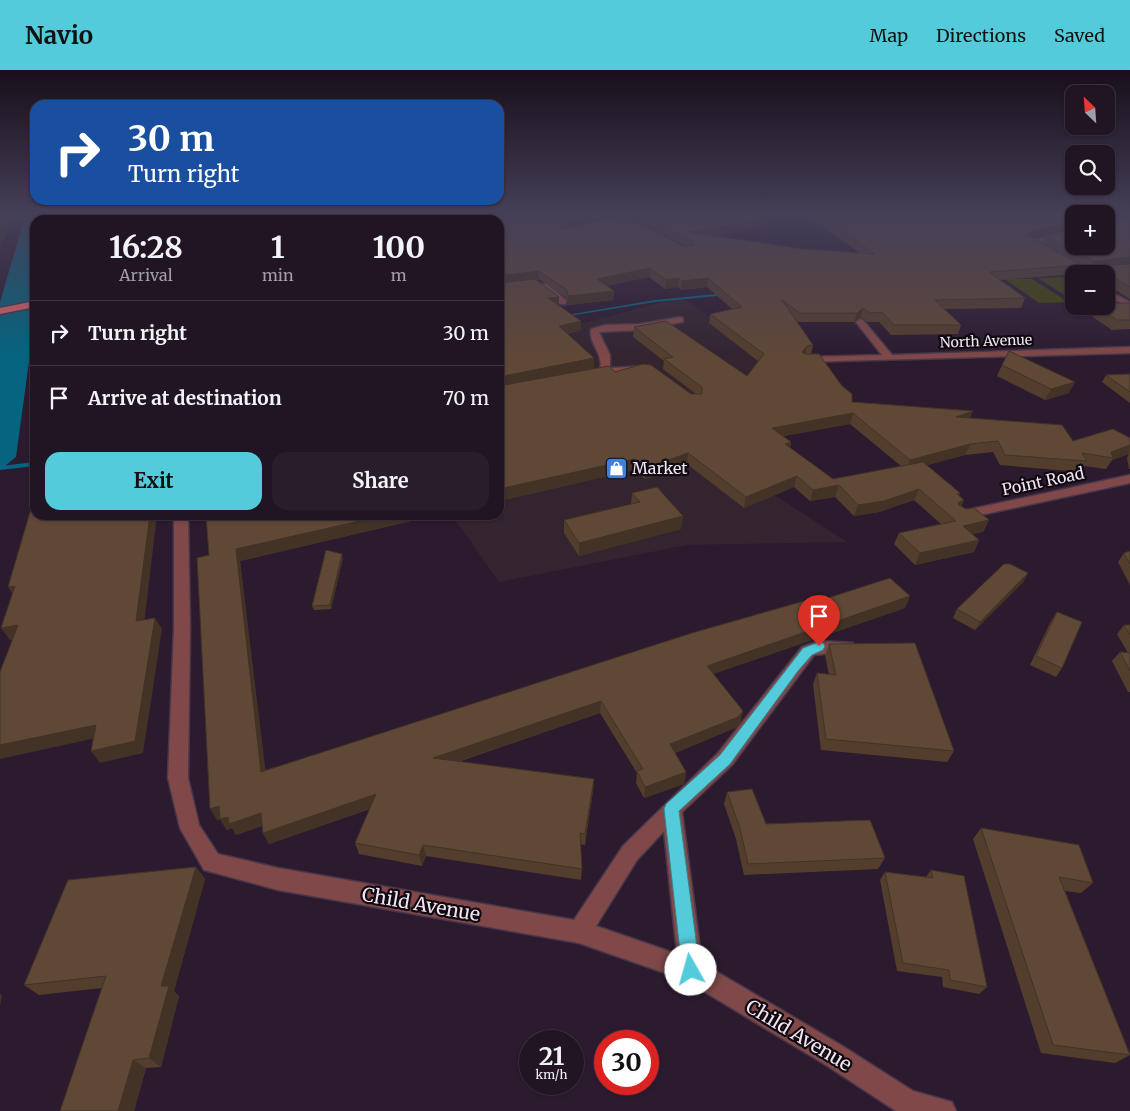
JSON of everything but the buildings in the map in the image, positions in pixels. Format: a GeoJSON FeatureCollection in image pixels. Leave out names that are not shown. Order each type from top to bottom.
{"type":"FeatureCollection","features":[{"type":"Feature","properties":{"kind":"main road"},"geometry":{"type":"LineString","coordinates":[[0,305],[30,300]]}},
{"type":"Feature","properties":{"kind":"main road"},"geometry":{"type":"LineString","coordinates":[[0,311],[30,305]]}},
{"type":"Feature","properties":{"kind":"street"},"geometry":{"type":"LineString","coordinates":[[538,283],[563,302]]}},
{"type":"Feature","properties":{"kind":"street"},"geometry":{"type":"LineString","coordinates":[[1115,296],[1130,304]]}},
{"type":"Feature","properties":{"kind":"street"},"geometry":{"type":"LineString","coordinates":[[604,371],[607,364],[606,355],[595,338],[594,331],[605,328],[640,327],[680,320]]}},
{"type":"Feature","properties":{"kind":"street"},"geometry":{"type":"LineString","coordinates":[[860,322],[890,358]]}},
{"type":"Feature","properties":{"kind":"street","name":"North Avenue"},"geometry":{"type":"LineString","coordinates":[[806,360],[1130,350]]}},
{"type":"Feature","properties":{"kind":"street"},"geometry":{"type":"LineString","coordinates":[[580,378],[604,371],[654,370]]}},
{"type":"Feature","properties":{"kind":"street","name":"Point Road"},"geometry":{"type":"LineString","coordinates":[[962,515],[1130,479]]}},
{"type":"Feature","properties":{"kind":"street","name":"Child Avenue"},"geometry":{"type":"LineString","coordinates":[[180,520],[182,628],[178,778],[190,828],[211,863],[278,879],[579,932],[691,970],[835,1056],[907,1107],[943,1111]]}},
{"type":"Feature","properties":{"kind":"street"},"geometry":{"type":"LineString","coordinates":[[579,932],[630,853],[672,809],[725,759],[808,651],[819,646],[868,647]]}},
{"type":"Feature","properties":{"kind":"street"},"geometry":{"type":"LineString","coordinates":[[672,809],[691,970]]}},
{"type":"Feature","properties":{"kind":"shaded area","name":"Market"},"geometry":{"type":"Polygon","coordinates":[[[682,297],[832,408],[659,420],[847,542],[687,545],[499,582],[456,520],[504,520],[504,334],[532,324],[584,323],[682,297]]]}},
{"type":"Feature","properties":{"kind":"green space"},"geometry":{"type":"Polygon","coordinates":[[[1065,277],[1065,295],[1038,278],[1065,277]]]}},
{"type":"Feature","properties":{"kind":"green space"},"geometry":{"type":"Polygon","coordinates":[[[1005,279],[1032,279],[1065,300],[1065,302],[1039,303],[1005,279]]]}},
{"type":"Feature","properties":{"kind":"water"},"geometry":{"type":"Polygon","coordinates":[[[12,262],[30,262],[30,355],[16,457],[0,470],[0,302],[12,262]]]}},
{"type":"Feature","properties":{"kind":"waterway"},"geometry":{"type":"LineString","coordinates":[[563,316],[655,301],[726,294]]}},
{"type":"Feature","properties":{"kind":"waterway"},"geometry":{"type":"LineString","coordinates":[[0,468],[30,465]]}},
{"type":"Feature","properties":{"kind":"place","name":"Market"},"geometry":{"type":"Point","coordinates":[616,468]}},
{"type":"Feature","properties":{"kind":"route"},"geometry":{"type":"LineString","coordinates":[[691,970],[672,809],[725,759],[808,651],[819,646]]}}]}
